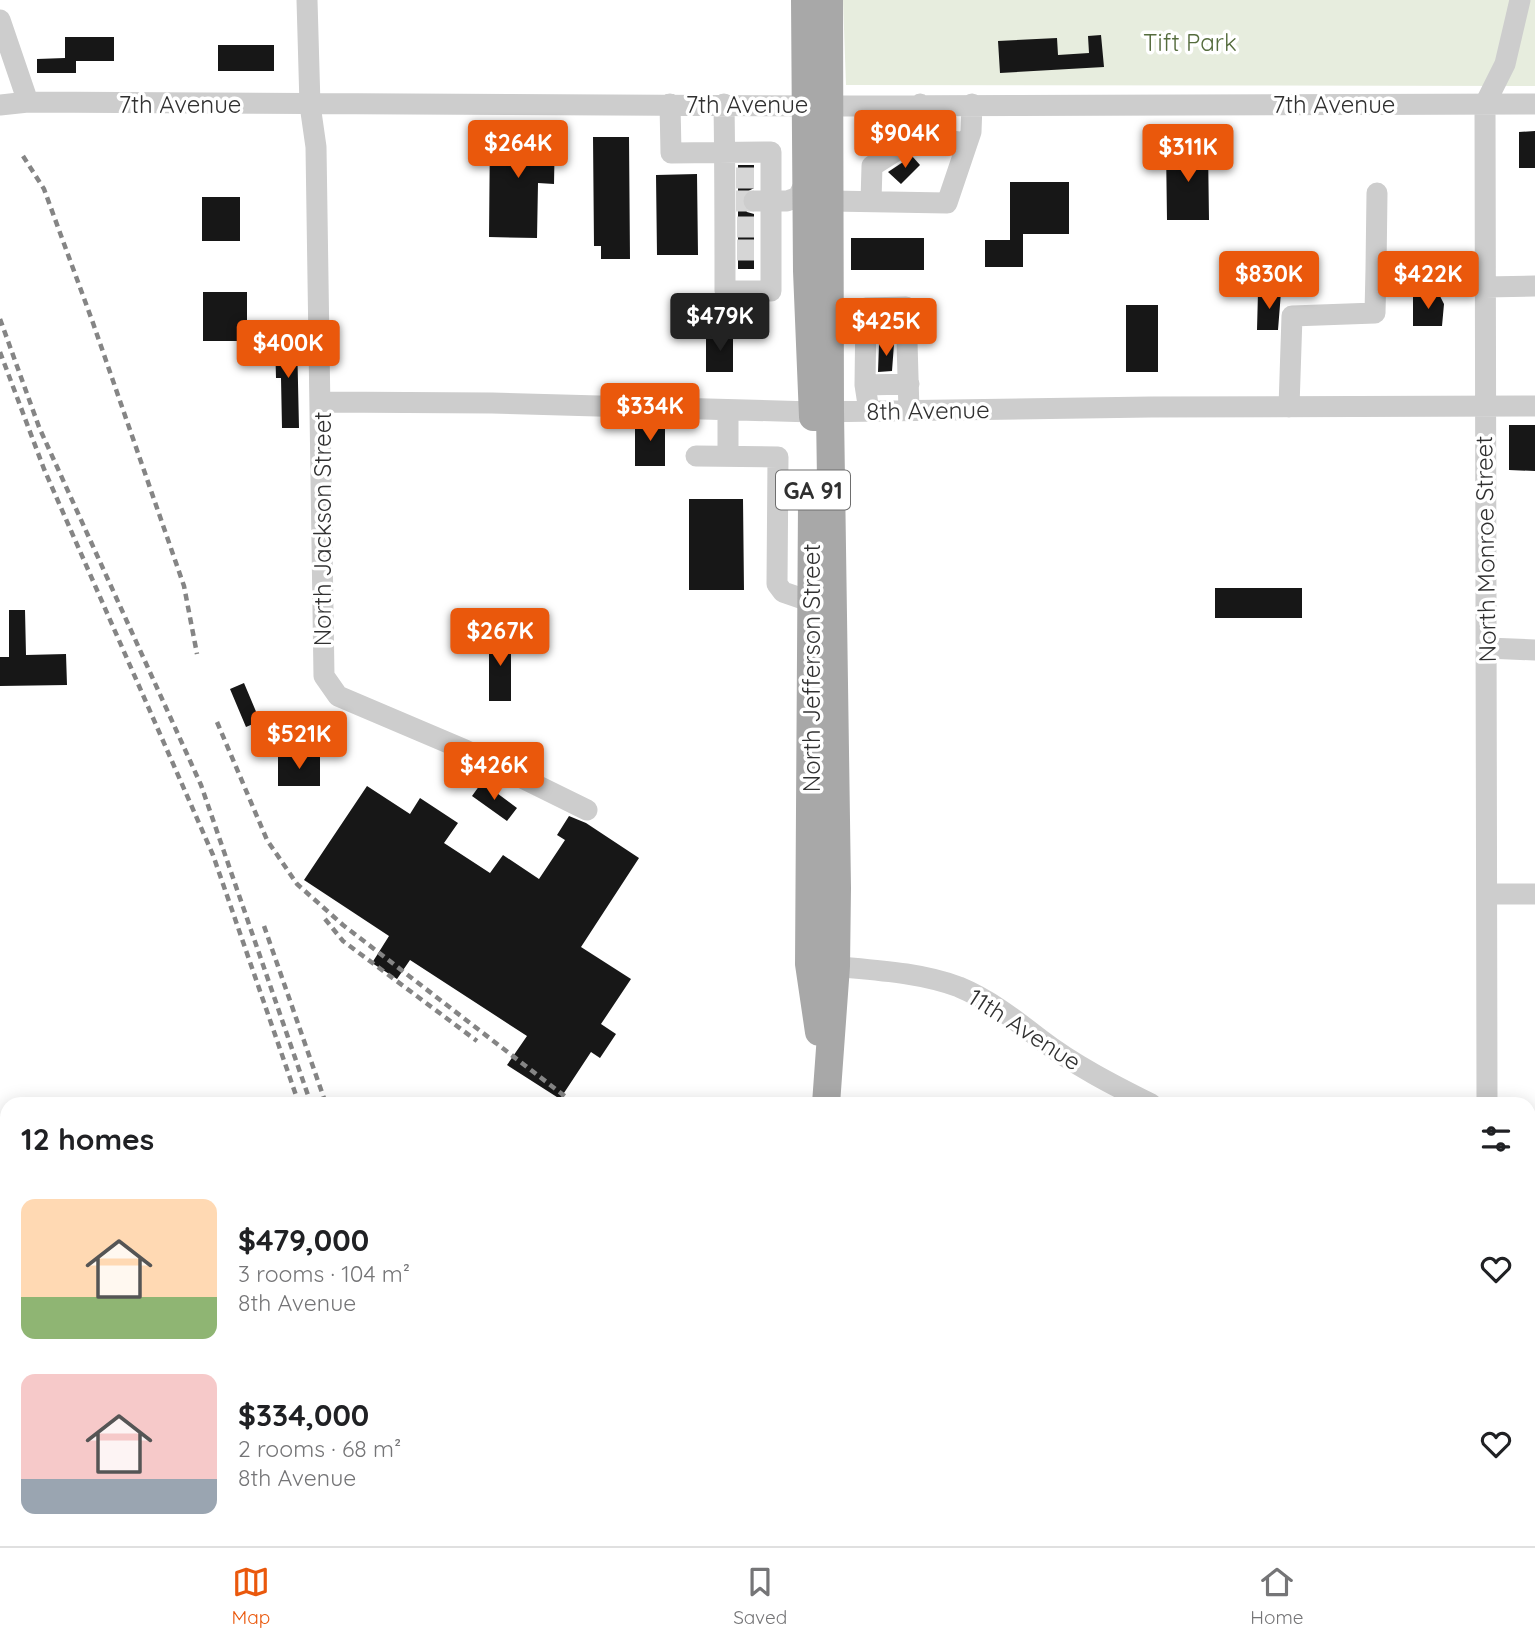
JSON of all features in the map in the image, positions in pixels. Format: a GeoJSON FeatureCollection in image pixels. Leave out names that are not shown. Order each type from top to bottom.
{"type":"FeatureCollection","features":[{"type":"Feature","properties":{"kind":"main road","name":"North Jefferson Street"},"geometry":{"type":"LineString","coordinates":[[805,0],[831,201],[831,347],[822,412],[812,602],[826,1094]]}},
{"type":"Feature","properties":{"kind":"main road","name":"North Jefferson Street"},"geometry":{"type":"LineString","coordinates":[[823,965],[822,412],[807,271],[806,181],[819,105],[829,0]]}},
{"type":"Feature","properties":{"kind":"street","name":"North Jackson Street"},"geometry":{"type":"LineString","coordinates":[[306,0],[310,104],[316,147],[324,676],[338,696],[465,750],[587,810]]}},
{"type":"Feature","properties":{"kind":"street","name":"North Monroe Street"},"geometry":{"type":"LineString","coordinates":[[1487,1097],[1485,104],[1505,64],[1520,0]]}},
{"type":"Feature","properties":{"kind":"street"},"geometry":{"type":"LineString","coordinates":[[0,20],[28,102]]}},
{"type":"Feature","properties":{"kind":"street","name":"7th Avenue"},"geometry":{"type":"LineString","coordinates":[[0,105],[28,102],[1535,104]]}},
{"type":"Feature","properties":{"kind":"street"},"geometry":{"type":"LineString","coordinates":[[670,104],[671,153],[771,152],[747,178],[752,254]]}},
{"type":"Feature","properties":{"kind":"street"},"geometry":{"type":"LineString","coordinates":[[724,104],[724,152],[747,178],[752,254]]}},
{"type":"Feature","properties":{"kind":"street"},"geometry":{"type":"LineString","coordinates":[[918,137],[920,104]]}},
{"type":"Feature","properties":{"kind":"street"},"geometry":{"type":"LineString","coordinates":[[831,201],[947,203],[967,143],[972,104]]}},
{"type":"Feature","properties":{"kind":"street"},"geometry":{"type":"LineString","coordinates":[[872,201],[872,166],[918,137],[967,143]]}},
{"type":"Feature","properties":{"kind":"street"},"geometry":{"type":"LineString","coordinates":[[749,214],[798,197],[806,181]]}},
{"type":"Feature","properties":{"kind":"street"},"geometry":{"type":"LineString","coordinates":[[1289,407],[1292,316],[1375,313],[1377,193]]}},
{"type":"Feature","properties":{"kind":"street"},"geometry":{"type":"LineString","coordinates":[[749,214],[788,219],[800,228],[807,241]]}},
{"type":"Feature","properties":{"kind":"street"},"geometry":{"type":"LineString","coordinates":[[752,254],[807,271]]}},
{"type":"Feature","properties":{"kind":"street"},"geometry":{"type":"LineString","coordinates":[[1376,270],[1485,278],[1535,286]]}},
{"type":"Feature","properties":{"kind":"street"},"geometry":{"type":"LineString","coordinates":[[869,411],[865,385],[866,308],[906,307],[909,411]]}},
{"type":"Feature","properties":{"kind":"street"},"geometry":{"type":"LineString","coordinates":[[831,347],[866,346]]}},
{"type":"Feature","properties":{"kind":"street"},"geometry":{"type":"LineString","coordinates":[[865,385],[909,384]]}},
{"type":"Feature","properties":{"kind":"street","name":"8th Avenue"},"geometry":{"type":"LineString","coordinates":[[321,402],[492,403],[822,412],[1535,406]]}},
{"type":"Feature","properties":{"kind":"street"},"geometry":{"type":"LineString","coordinates":[[728,410],[728,456]]}},
{"type":"Feature","properties":{"kind":"street"},"geometry":{"type":"LineString","coordinates":[[696,456],[778,457],[777,584],[783,592],[812,602]]}},
{"type":"Feature","properties":{"kind":"street"},"geometry":{"type":"LineString","coordinates":[[1487,648],[1535,650]]}},
{"type":"Feature","properties":{"kind":"street"},"geometry":{"type":"LineString","coordinates":[[1487,894],[1535,894]]}},
{"type":"Feature","properties":{"kind":"street","name":"11th Avenue"},"geometry":{"type":"LineString","coordinates":[[823,965],[926,977],[976,995],[1111,1084],[1137,1097]]}},
{"type":"Feature","properties":{"kind":"green space","name":"Tift Park"},"geometry":{"type":"Polygon","coordinates":[[[843,0],[1535,0],[1535,86],[846,85],[843,0]]]}},
{"type":"Feature","properties":{"kind":"building"},"geometry":{"type":"Polygon","coordinates":[[[1101,35],[1104,67],[1000,73],[998,41],[1057,38],[1058,55],[1089,53],[1088,36],[1101,35]]]}},
{"type":"Feature","properties":{"kind":"building"},"geometry":{"type":"Polygon","coordinates":[[[65,37],[114,37],[114,61],[76,61],[76,73],[37,73],[37,59],[65,58],[65,37]]]}},
{"type":"Feature","properties":{"kind":"building"},"geometry":{"type":"Polygon","coordinates":[[[218,45],[274,45],[274,71],[218,71],[218,45]]]}},
{"type":"Feature","properties":{"kind":"building"},"geometry":{"type":"Polygon","coordinates":[[[490,129],[555,130],[554,184],[538,183],[537,238],[489,237],[490,129]]]}},
{"type":"Feature","properties":{"kind":"building"},"geometry":{"type":"Polygon","coordinates":[[[1535,131],[1535,168],[1519,168],[1519,132],[1535,131]]]}},
{"type":"Feature","properties":{"kind":"building"},"geometry":{"type":"Polygon","coordinates":[[[593,137],[629,137],[630,259],[601,259],[601,246],[594,246],[593,137]]]}},
{"type":"Feature","properties":{"kind":"building"},"geometry":{"type":"Polygon","coordinates":[[[1166,147],[1208,147],[1209,220],[1167,220],[1166,147]]]}},
{"type":"Feature","properties":{"kind":"building"},"geometry":{"type":"Polygon","coordinates":[[[912,156],[920,165],[901,184],[888,172],[912,156]]]}},
{"type":"Feature","properties":{"kind":"building"},"geometry":{"type":"Polygon","coordinates":[[[738,165],[754,165],[754,188],[743,194],[741,202],[747,212],[754,214],[754,269],[738,269],[738,165]]]}},
{"type":"Feature","properties":{"kind":"building"},"geometry":{"type":"Polygon","coordinates":[[[697,174],[698,255],[657,255],[656,175],[697,174]]]}},
{"type":"Feature","properties":{"kind":"building"},"geometry":{"type":"Polygon","coordinates":[[[1010,182],[1069,182],[1069,234],[1023,234],[1023,267],[985,267],[985,240],[1010,240],[1010,182]]]}},
{"type":"Feature","properties":{"kind":"building"},"geometry":{"type":"Polygon","coordinates":[[[202,197],[240,197],[240,241],[202,241],[202,197]]]}},
{"type":"Feature","properties":{"kind":"building"},"geometry":{"type":"Polygon","coordinates":[[[851,238],[924,238],[924,270],[851,270],[851,238]]]}},
{"type":"Feature","properties":{"kind":"building"},"geometry":{"type":"Polygon","coordinates":[[[203,292],[247,292],[247,341],[203,341],[203,292]]]}},
{"type":"Feature","properties":{"kind":"building"},"geometry":{"type":"Polygon","coordinates":[[[1258,292],[1281,292],[1278,330],[1257,330],[1258,292]]]}},
{"type":"Feature","properties":{"kind":"building"},"geometry":{"type":"Polygon","coordinates":[[[1439,294],[1444,304],[1442,326],[1413,326],[1413,296],[1439,294]]]}},
{"type":"Feature","properties":{"kind":"building"},"geometry":{"type":"Polygon","coordinates":[[[1126,305],[1158,305],[1158,372],[1126,372],[1126,305]]]}},
{"type":"Feature","properties":{"kind":"building"},"geometry":{"type":"Polygon","coordinates":[[[706,334],[733,334],[733,372],[706,372],[706,334]]]}},
{"type":"Feature","properties":{"kind":"building"},"geometry":{"type":"Polygon","coordinates":[[[297,338],[299,428],[282,428],[281,378],[276,378],[275,339],[297,338]]]}},
{"type":"Feature","properties":{"kind":"building"},"geometry":{"type":"Polygon","coordinates":[[[879,344],[894,344],[892,371],[878,372],[879,344]]]}},
{"type":"Feature","properties":{"kind":"building"},"geometry":{"type":"Polygon","coordinates":[[[635,420],[665,421],[665,466],[635,466],[635,420]]]}},
{"type":"Feature","properties":{"kind":"building"},"geometry":{"type":"Polygon","coordinates":[[[1509,425],[1535,425],[1535,471],[1509,470],[1509,425]]]}},
{"type":"Feature","properties":{"kind":"building"},"geometry":{"type":"Polygon","coordinates":[[[689,499],[743,499],[744,590],[689,590],[689,499]]]}},
{"type":"Feature","properties":{"kind":"building"},"geometry":{"type":"Polygon","coordinates":[[[1215,588],[1302,588],[1302,618],[1215,618],[1215,588]]]}},
{"type":"Feature","properties":{"kind":"building"},"geometry":{"type":"Polygon","coordinates":[[[9,610],[25,610],[26,655],[66,654],[67,685],[0,686],[0,657],[9,657],[9,610]]]}},
{"type":"Feature","properties":{"kind":"building"},"geometry":{"type":"Polygon","coordinates":[[[489,635],[511,635],[511,701],[489,701],[489,635]]]}},
{"type":"Feature","properties":{"kind":"building"},"geometry":{"type":"Polygon","coordinates":[[[244,683],[260,721],[246,727],[230,689],[244,683]]]}},
{"type":"Feature","properties":{"kind":"building"},"geometry":{"type":"Polygon","coordinates":[[[278,756],[320,756],[320,786],[278,786],[278,756]]]}},
{"type":"Feature","properties":{"kind":"building"},"geometry":{"type":"Polygon","coordinates":[[[482,782],[517,808],[507,821],[472,796],[482,782]]]}},
{"type":"Feature","properties":{"kind":"building"},"geometry":{"type":"Polygon","coordinates":[[[367,786],[410,814],[420,798],[458,823],[444,843],[490,873],[503,855],[539,879],[565,840],[557,835],[569,816],[586,823],[639,858],[581,947],[631,979],[601,1024],[616,1034],[600,1058],[591,1052],[561,1097],[557,1097],[507,1065],[527,1036],[410,960],[397,979],[372,963],[389,936],[304,880],[367,786]]]}},
{"type":"Feature","properties":{"kind":"tunnel"},"geometry":{"type":"LineString","coordinates":[[736,178],[754,178]]}},
{"type":"Feature","properties":{"kind":"tunnel"},"geometry":{"type":"LineString","coordinates":[[736,201],[754,201]]}},
{"type":"Feature","properties":{"kind":"tunnel"},"geometry":{"type":"LineString","coordinates":[[737,227],[754,227]]}},
{"type":"Feature","properties":{"kind":"tunnel"},"geometry":{"type":"LineString","coordinates":[[737,250],[754,250]]}},
{"type":"Feature","properties":{"kind":"railway"},"geometry":{"type":"LineString","coordinates":[[23,156],[44,189],[93,323],[184,586],[197,654]]}},
{"type":"Feature","properties":{"kind":"railway"},"geometry":{"type":"LineString","coordinates":[[0,319],[39,427],[201,785],[309,1097]]}},
{"type":"Feature","properties":{"kind":"railway"},"geometry":{"type":"LineString","coordinates":[[0,352],[44,469],[213,855],[297,1097]]}},
{"type":"Feature","properties":{"kind":"railway"},"geometry":{"type":"LineString","coordinates":[[217,722],[267,840],[297,884],[343,925],[566,1097]]}},
{"type":"Feature","properties":{"kind":"railway"},"geometry":{"type":"LineString","coordinates":[[325,919],[343,941],[477,1041]]}},
{"type":"Feature","properties":{"kind":"railway"},"geometry":{"type":"LineString","coordinates":[[264,926],[324,1097]]}}]}
